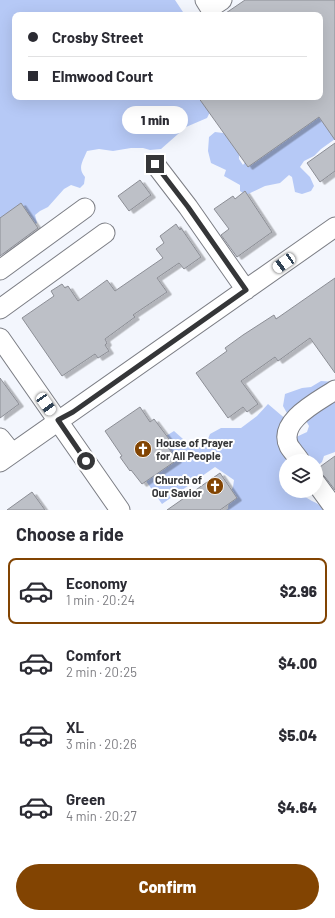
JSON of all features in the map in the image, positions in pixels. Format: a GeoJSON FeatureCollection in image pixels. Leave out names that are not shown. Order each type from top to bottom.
{"type":"FeatureCollection","features":[{"type":"Feature","properties":{"kind":"street"},"geometry":{"type":"LineString","coordinates":[[205,0],[210,8],[222,0]]}},
{"type":"Feature","properties":{"kind":"street"},"geometry":{"type":"LineString","coordinates":[[155,164],[188,207],[246,290]]}},
{"type":"Feature","properties":{"kind":"street"},"geometry":{"type":"LineString","coordinates":[[0,270],[85,208]]}},
{"type":"Feature","properties":{"kind":"street"},"geometry":{"type":"LineString","coordinates":[[0,438],[6,458],[58,420],[73,412],[335,227]]}},
{"type":"Feature","properties":{"kind":"street"},"geometry":{"type":"LineString","coordinates":[[0,309],[105,233]]}},
{"type":"Feature","properties":{"kind":"street"},"geometry":{"type":"LineString","coordinates":[[0,338],[120,510]]}},
{"type":"Feature","properties":{"kind":"street"},"geometry":{"type":"LineString","coordinates":[[295,454],[289,445],[287,434],[292,422],[301,413],[335,390]]}},
{"type":"Feature","properties":{"kind":"street"},"geometry":{"type":"LineString","coordinates":[[323,493],[335,509]]}},
{"type":"Feature","properties":{"kind":"shaded area"},"geometry":{"type":"Polygon","coordinates":[[[0,0],[175,0],[183,12],[12,12],[12,100],[213,100],[213,106],[207,118],[186,127],[161,149],[150,150],[143,148],[131,148],[113,151],[99,149],[87,151],[81,167],[81,171],[85,177],[84,184],[80,188],[71,185],[64,189],[48,207],[35,215],[37,223],[0,237],[0,0]]]}},
{"type":"Feature","properties":{"kind":"shaded area"},"geometry":{"type":"Polygon","coordinates":[[[319,111],[335,139],[314,156],[304,161],[300,167],[310,177],[314,186],[311,191],[302,194],[295,192],[292,177],[289,175],[280,183],[265,186],[246,195],[240,191],[240,185],[224,176],[226,170],[211,163],[208,151],[209,137],[215,132],[231,134],[240,142],[239,159],[243,165],[249,157],[319,111]]]}},
{"type":"Feature","properties":{"kind":"shaded area"},"geometry":{"type":"Polygon","coordinates":[[[321,381],[335,382],[335,452],[324,456],[323,459],[323,454],[295,454],[294,438],[307,432],[309,426],[305,419],[288,415],[283,406],[285,394],[302,388],[311,387],[321,381]]]}},
{"type":"Feature","properties":{"kind":"shaded area"},"geometry":{"type":"Polygon","coordinates":[[[268,404],[288,421],[289,454],[279,454],[279,498],[307,498],[326,510],[226,510],[228,509],[229,496],[234,480],[215,467],[162,504],[146,481],[176,460],[164,442],[169,439],[166,436],[174,431],[183,439],[203,449],[207,446],[206,444],[210,434],[221,428],[241,428],[257,416],[268,404]]]}},
{"type":"Feature","properties":{"kind":"building"},"geometry":{"type":"Polygon","coordinates":[[[245,0],[335,0],[335,140],[319,117],[248,167],[200,100],[323,100],[323,12],[227,12],[245,0]]]}},
{"type":"Feature","properties":{"kind":"building"},"geometry":{"type":"Polygon","coordinates":[[[335,143],[335,171],[320,182],[307,163],[335,143]]]}},
{"type":"Feature","properties":{"kind":"building"},"geometry":{"type":"Polygon","coordinates":[[[140,180],[151,195],[129,211],[118,196],[140,180]]]}},
{"type":"Feature","properties":{"kind":"building"},"geometry":{"type":"Polygon","coordinates":[[[245,191],[272,232],[237,257],[221,235],[229,229],[214,209],[233,196],[235,199],[245,191]]]}},
{"type":"Feature","properties":{"kind":"building"},"geometry":{"type":"Polygon","coordinates":[[[21,203],[38,228],[0,256],[0,218],[21,203]]]}},
{"type":"Feature","properties":{"kind":"building"},"geometry":{"type":"Polygon","coordinates":[[[176,224],[180,230],[181,228],[201,257],[184,269],[179,263],[157,278],[167,292],[133,315],[135,317],[105,339],[107,343],[105,345],[109,351],[98,358],[95,354],[62,376],[22,318],[54,296],[51,291],[62,284],[65,288],[68,286],[78,301],[107,280],[115,291],[163,258],[156,249],[164,243],[160,236],[176,224]]]}},
{"type":"Feature","properties":{"kind":"building"},"geometry":{"type":"Polygon","coordinates":[[[335,278],[335,373],[310,338],[278,361],[275,357],[241,381],[258,404],[247,412],[243,407],[228,418],[196,373],[227,351],[225,348],[243,335],[274,315],[276,319],[335,278]]]}},
{"type":"Feature","properties":{"kind":"building"},"geometry":{"type":"Polygon","coordinates":[[[0,378],[19,404],[0,418],[0,378]]]}},
{"type":"Feature","properties":{"kind":"building","name":"House of Prayer for All People"},"geometry":{"type":"Polygon","coordinates":[[[140,407],[150,422],[154,419],[169,439],[164,442],[177,460],[142,484],[120,457],[122,456],[105,431],[140,407]]]}},
{"type":"Feature","properties":{"kind":"building"},"geometry":{"type":"Polygon","coordinates":[[[335,456],[335,490],[323,475],[323,465],[335,456]]]}},
{"type":"Feature","properties":{"kind":"building","name":"Church of Our Savior"},"geometry":{"type":"Polygon","coordinates":[[[220,473],[237,498],[220,510],[167,510],[220,473]]]}},
{"type":"Feature","properties":{"kind":"building"},"geometry":{"type":"Polygon","coordinates":[[[32,492],[45,510],[7,510],[32,492]]]}},
{"type":"Feature","properties":{"kind":"place","name":"House of Prayer for All People"},"geometry":{"type":"Point","coordinates":[143,449]}},
{"type":"Feature","properties":{"kind":"place","name":"Church of Our Savior"},"geometry":{"type":"Point","coordinates":[215,486]}},
{"type":"Feature","properties":{"kind":"route"},"geometry":{"type":"LineString","coordinates":[[86,461],[58,420],[73,412],[246,290],[188,207],[155,164]]}}]}
